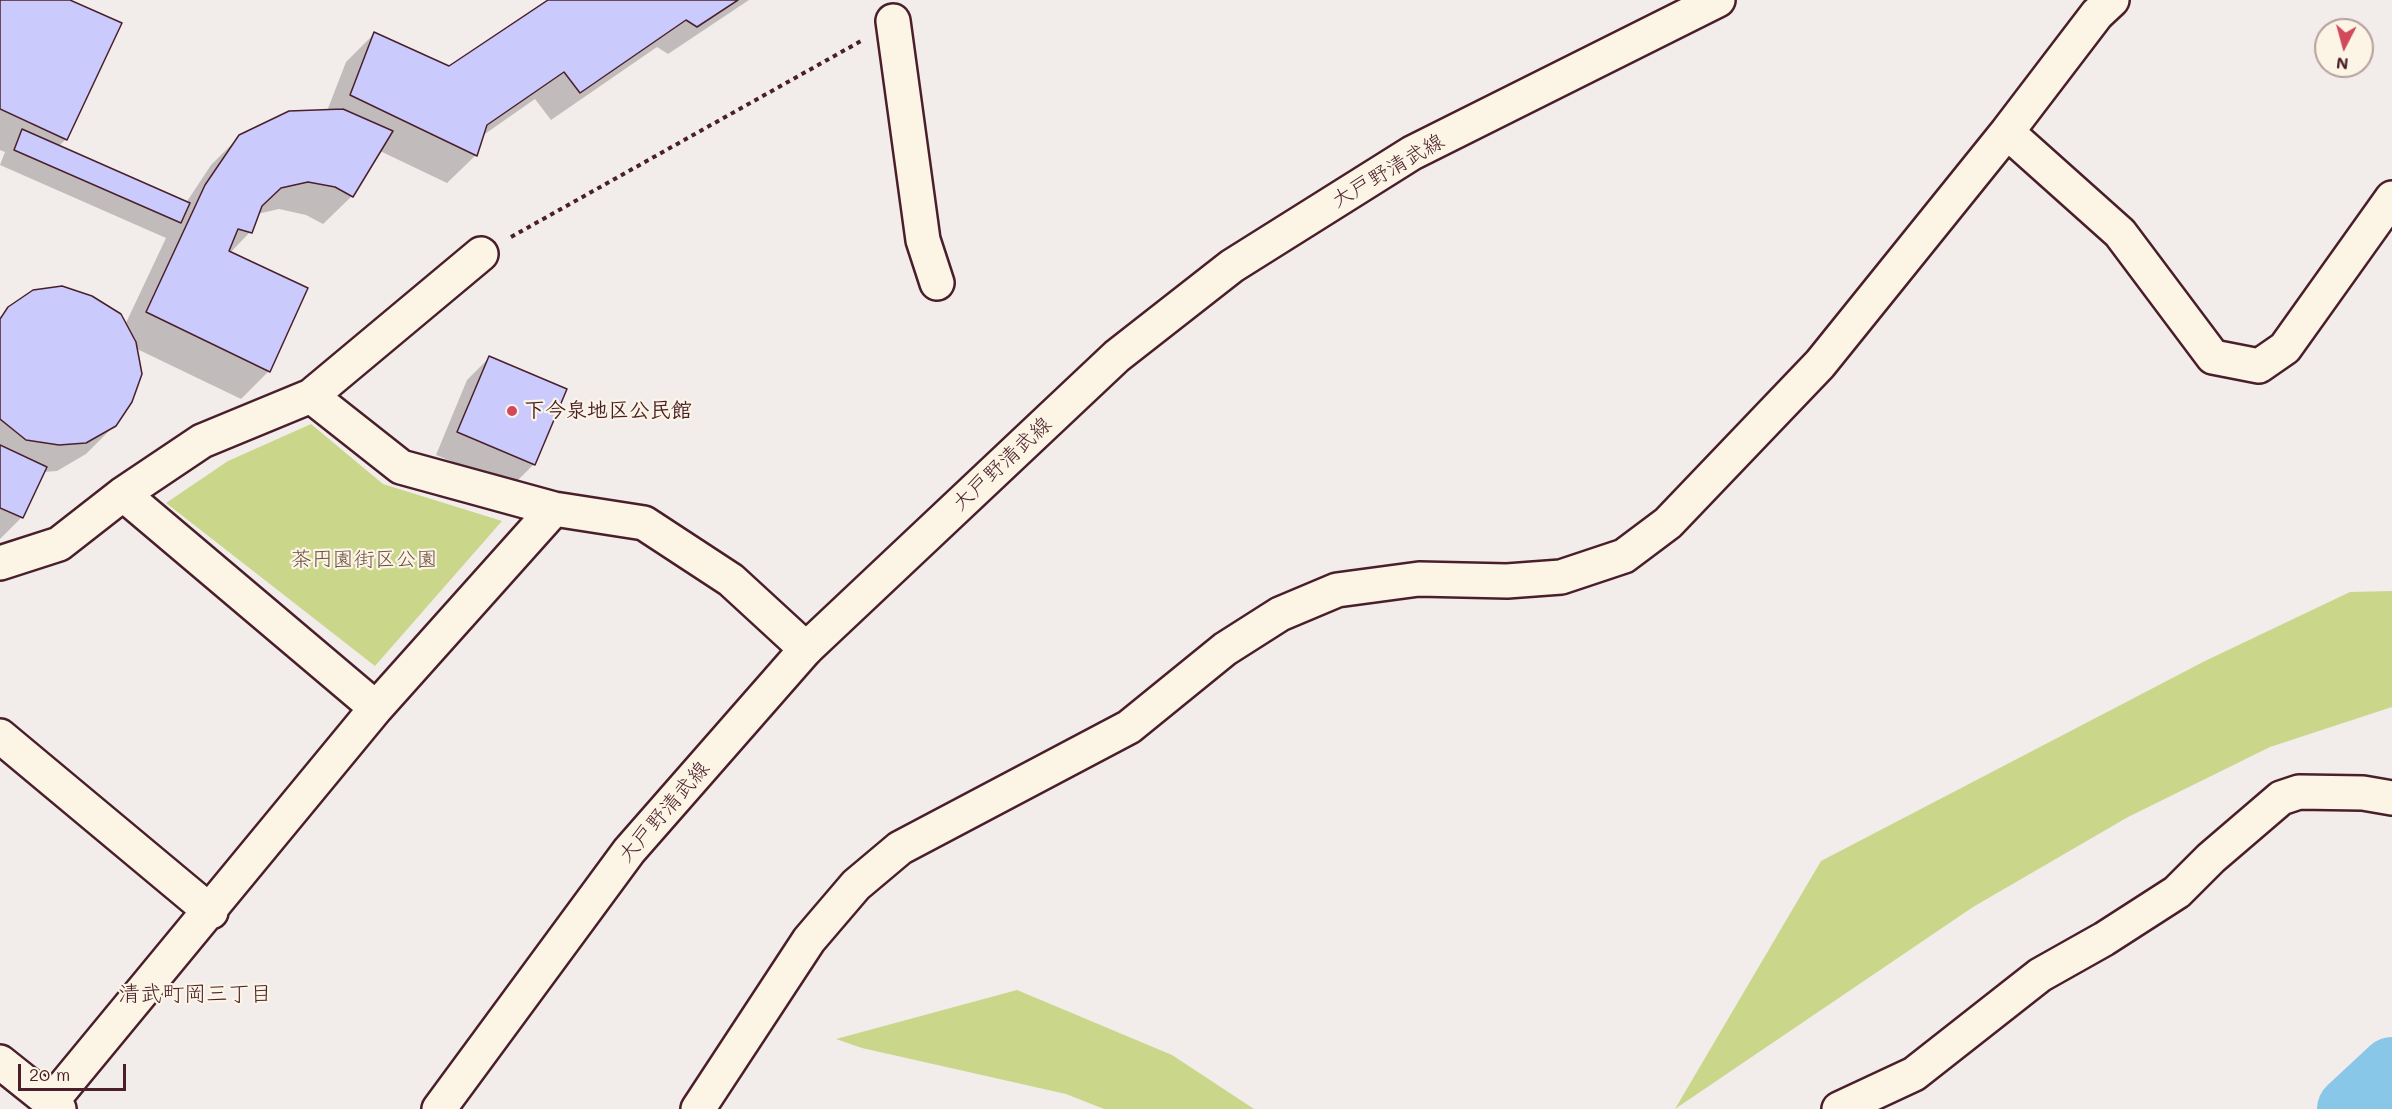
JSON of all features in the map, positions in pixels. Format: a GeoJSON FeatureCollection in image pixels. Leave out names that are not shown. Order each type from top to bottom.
{"type":"FeatureCollection","features":[{"type":"Feature","properties":{"kind":"street","name":"大戸野清武線"},"geometry":{"type":"LineString","coordinates":[[440,1109],[629,851],[806,649],[1117,356],[1232,266],[1412,153],[1718,0]]}},
{"type":"Feature","properties":{"kind":"street"},"geometry":{"type":"LineString","coordinates":[[698,1109],[809,940],[856,885],[900,848],[1129,728],[1225,649],[1280,614],[1337,590],[1419,579],[1507,581],[1561,577],[1624,556],[1668,523],[1820,364],[2007,132],[2097,14],[2112,0]]}},
{"type":"Feature","properties":{"kind":"street"},"geometry":{"type":"LineString","coordinates":[[893,21],[923,240],[937,282]]}},
{"type":"Feature","properties":{"kind":"street"},"geometry":{"type":"LineString","coordinates":[[2007,132],[2120,233],[2213,357],[2259,366],[2285,348],[2392,198]]}},
{"type":"Feature","properties":{"kind":"street"},"geometry":{"type":"LineString","coordinates":[[0,563],[59,544],[123,494],[202,441],[311,396],[481,254]]}},
{"type":"Feature","properties":{"kind":"street"},"geometry":{"type":"LineString","coordinates":[[311,396],[401,467],[555,509],[644,523],[731,579],[806,649]]}},
{"type":"Feature","properties":{"kind":"street"},"geometry":{"type":"LineString","coordinates":[[123,494],[376,708]]}},
{"type":"Feature","properties":{"kind":"street"},"geometry":{"type":"LineString","coordinates":[[0,1062],[55,1105],[376,708],[555,509]]}},
{"type":"Feature","properties":{"kind":"street"},"geometry":{"type":"LineString","coordinates":[[0,736],[210,912]]}},
{"type":"Feature","properties":{"kind":"street"},"geometry":{"type":"LineString","coordinates":[[1839,1109],[1914,1074],[2040,975],[2104,939],[2177,892],[2211,858],[2281,798],[2299,792],[2363,793],[2392,798]]}},
{"type":"Feature","properties":{"kind":"path"},"geometry":{"type":"LineString","coordinates":[[481,254],[863,40]]}},
{"type":"Feature","properties":{"kind":"green space","name":"茶円園街区公園"},"geometry":{"type":"Polygon","coordinates":[[[311,424],[383,484],[502,521],[375,666],[166,503],[228,461],[311,424]]]}},
{"type":"Feature","properties":{"kind":"green space"},"geometry":{"type":"Polygon","coordinates":[[[2392,591],[2392,707],[2270,747],[2128,817],[1973,907],[1675,1109],[1821,861],[2205,661],[2350,592],[2392,591]]]}},
{"type":"Feature","properties":{"kind":"green space"},"geometry":{"type":"Polygon","coordinates":[[[1017,990],[1172,1055],[1254,1109],[1104,1109],[1066,1094],[862,1048],[836,1039],[1017,990]]]}},
{"type":"Feature","properties":{"kind":"building"},"geometry":{"type":"Polygon","coordinates":[[[0,0],[70,0],[122,23],[67,140],[0,109],[0,0]]]}},
{"type":"Feature","properties":{"kind":"building"},"geometry":{"type":"Polygon","coordinates":[[[548,0],[738,0],[697,27],[686,20],[580,93],[564,72],[487,125],[477,156],[350,95],[374,32],[449,66],[548,0]]]}},
{"type":"Feature","properties":{"kind":"building"},"geometry":{"type":"Polygon","coordinates":[[[343,109],[393,131],[353,197],[335,187],[308,182],[281,188],[262,206],[252,233],[238,229],[229,251],[308,288],[270,372],[146,312],[205,185],[239,135],[289,111],[343,109]]]}},
{"type":"Feature","properties":{"kind":"building"},"geometry":{"type":"Polygon","coordinates":[[[22,129],[190,203],[181,223],[14,150],[22,129]]]}},
{"type":"Feature","properties":{"kind":"building"},"geometry":{"type":"Polygon","coordinates":[[[62,286],[92,296],[121,314],[136,342],[142,374],[132,402],[116,426],[86,443],[59,445],[26,440],[0,419],[0,319],[8,307],[33,290],[62,286]]]}},
{"type":"Feature","properties":{"kind":"building","name":"下今泉地区公民館"},"geometry":{"type":"Polygon","coordinates":[[[489,356],[567,389],[535,465],[457,432],[489,356]]]}},
{"type":"Feature","properties":{"kind":"building"},"geometry":{"type":"Polygon","coordinates":[[[0,445],[47,467],[23,518],[0,508],[0,445]]]}},
{"type":"Feature","properties":{"kind":"waterway"},"geometry":{"type":"LineString","coordinates":[[2349,1109],[2392,1069]]}},
{"type":"Feature","properties":{"kind":"place","name":"下今泉地区公民館"},"geometry":{"type":"Point","coordinates":[512,411]}},
{"type":"Feature","properties":{"kind":"district","name":"清武町岡三丁目"},"geometry":{"type":"Point","coordinates":[195,994]}}]}
